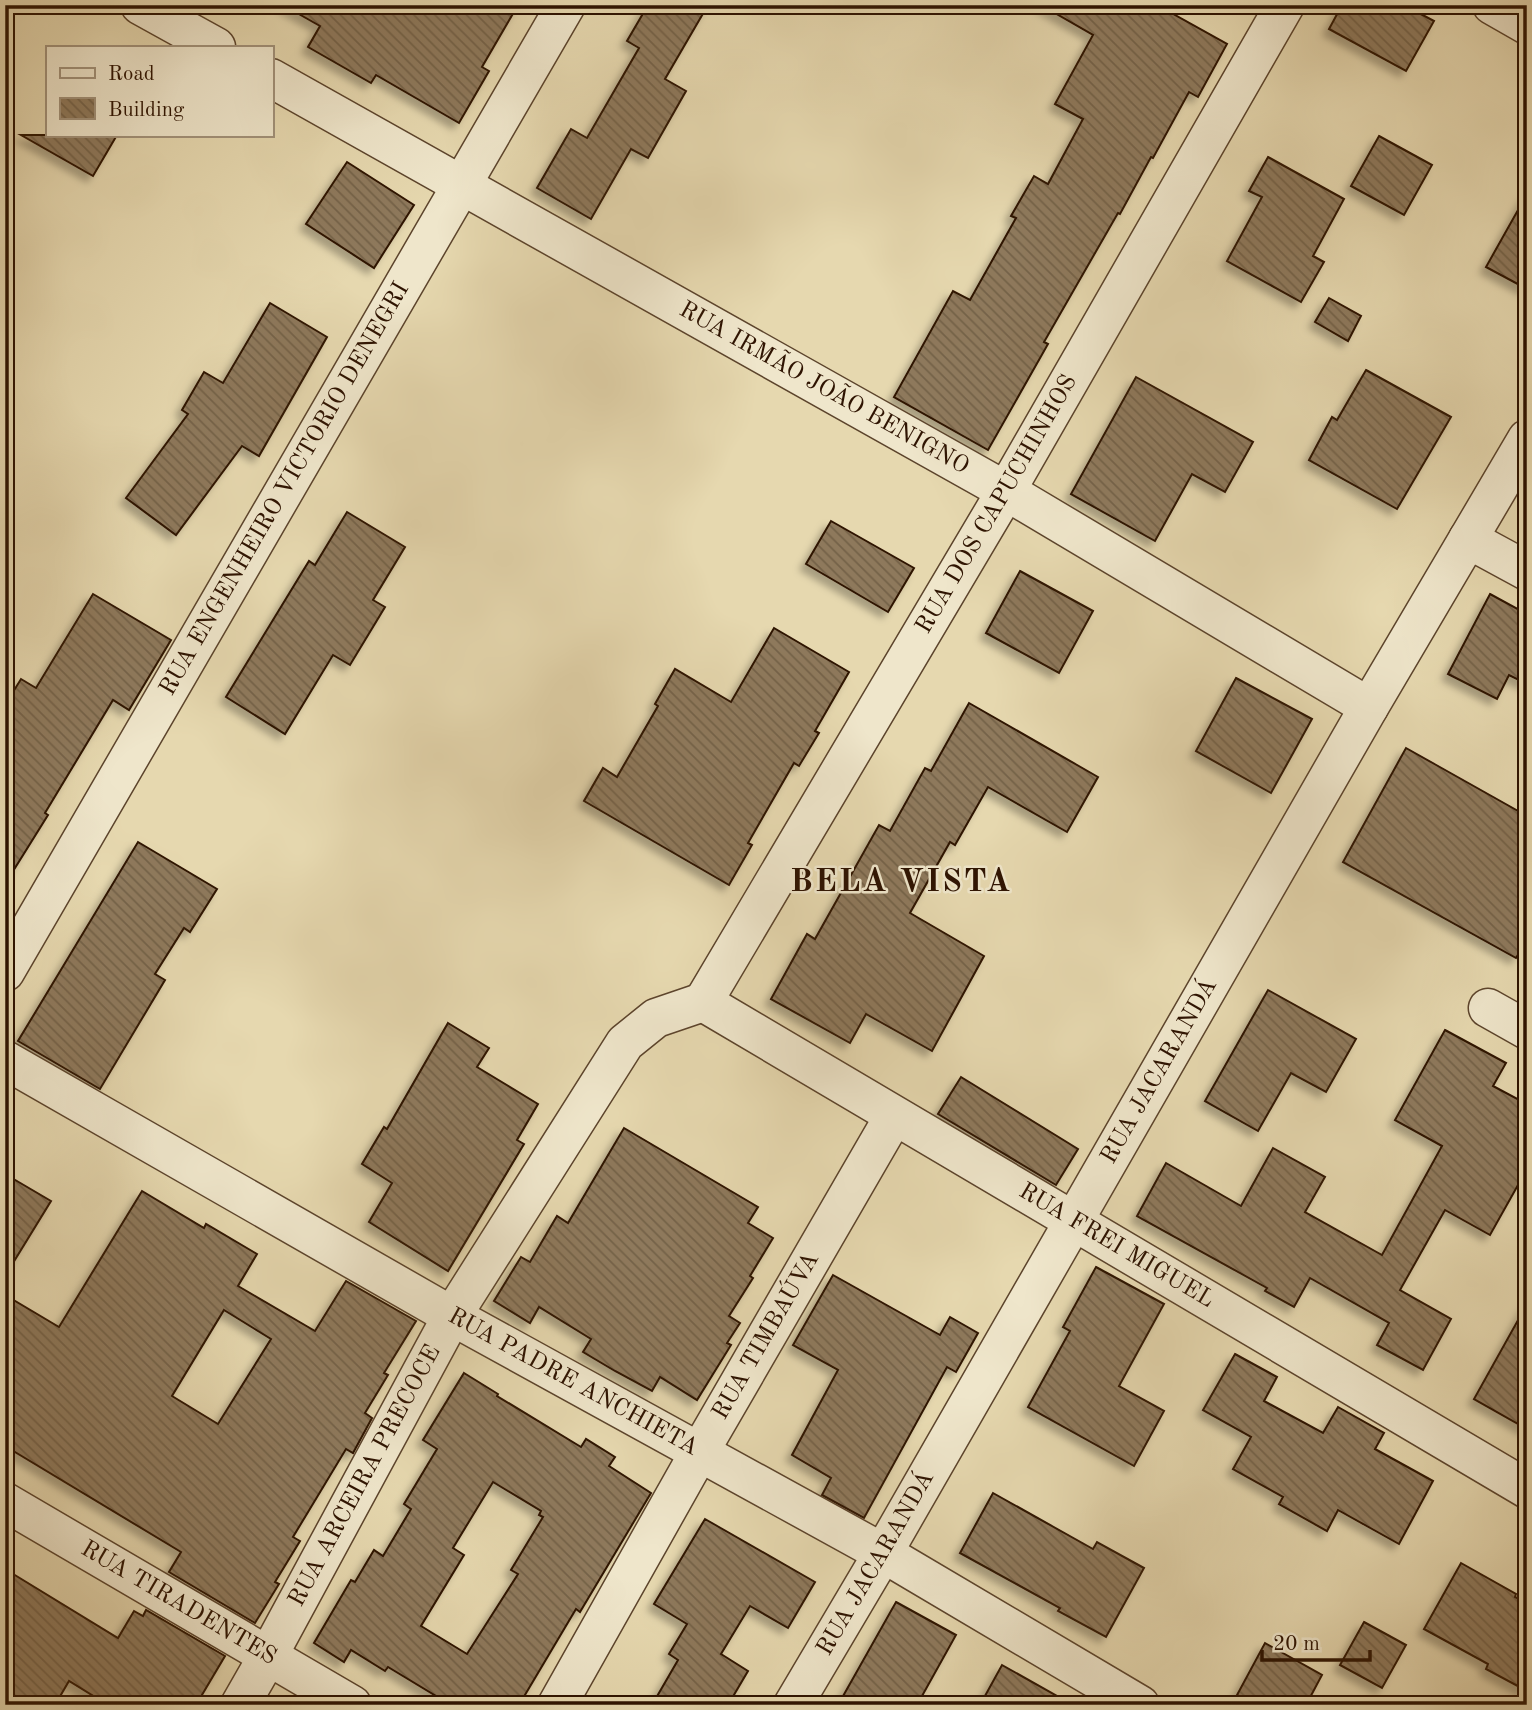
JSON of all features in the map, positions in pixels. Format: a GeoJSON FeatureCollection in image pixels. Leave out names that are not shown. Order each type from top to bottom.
{"type":"FeatureCollection","features":[{"type":"Feature","properties":{"kind":"street"},"geometry":{"type":"LineString","coordinates":[[140,5],[214,46]]}},
{"type":"Feature","properties":{"kind":"street","name":"RUA ENGENHEIRO VICTORIO DENEGRI"},"geometry":{"type":"LineString","coordinates":[[5,972],[566,5]]}},
{"type":"Feature","properties":{"kind":"street","name":"RUA DOS CAPUCHINHOS"},"geometry":{"type":"LineString","coordinates":[[703,1002],[1006,491],[1285,5]]}},
{"type":"Feature","properties":{"kind":"street"},"geometry":{"type":"LineString","coordinates":[[1492,5],[1527,25]]}},
{"type":"Feature","properties":{"kind":"street","name":"RUA IRMÃO JOÃO BENIGNO"},"geometry":{"type":"LineString","coordinates":[[273,79],[1006,491],[1369,707]]}},
{"type":"Feature","properties":{"kind":"street","name":"RUA JACARANDÁ"},"geometry":{"type":"LineString","coordinates":[[793,1705],[1369,707],[1527,439]]}},
{"type":"Feature","properties":{"kind":"street"},"geometry":{"type":"LineString","coordinates":[[1468,539],[1527,571]]}},
{"type":"Feature","properties":{"kind":"street","name":"RUA FREI MIGUEL"},"geometry":{"type":"LineString","coordinates":[[703,1002],[1527,1489]]}},
{"type":"Feature","properties":{"kind":"street","name":"RUA ARCEIRA PRECOCE"},"geometry":{"type":"LineString","coordinates":[[240,1705],[452,1316],[625,1043],[656,1018],[703,1002]]}},
{"type":"Feature","properties":{"kind":"street"},"geometry":{"type":"LineString","coordinates":[[1488,1009],[1527,1030]]}},
{"type":"Feature","properties":{"kind":"street","name":"RUA PADRE ANCHIETA"},"geometry":{"type":"LineString","coordinates":[[5,1060],[452,1316],[883,1553],[1140,1705]]}},
{"type":"Feature","properties":{"kind":"street","name":"RUA TIMBAÚVA"},"geometry":{"type":"LineString","coordinates":[[557,1705],[894,1116]]}},
{"type":"Feature","properties":{"kind":"street","name":"RUA TIRADENTES"},"geometry":{"type":"LineString","coordinates":[[5,1502],[352,1705]]}},
{"type":"Feature","properties":{"kind":"building"},"geometry":{"type":"Polygon","coordinates":[[[283,5],[518,5],[482,67],[489,71],[459,123],[376,75],[371,83],[308,47],[320,26],[283,5]]]}},
{"type":"Feature","properties":{"kind":"building"},"geometry":{"type":"Polygon","coordinates":[[[648,5],[708,5],[665,79],[686,91],[648,158],[631,149],[591,219],[537,188],[571,129],[587,138],[639,48],[627,41],[648,5]]]}},
{"type":"Feature","properties":{"kind":"building"},"geometry":{"type":"Polygon","coordinates":[[[1041,5],[1157,5],[1227,44],[1198,97],[1189,92],[1044,342],[1048,344],[988,450],[894,397],[953,291],[970,300],[1016,218],[1011,216],[1034,176],[1048,184],[1083,119],[1055,104],[1093,35],[1041,5]]]}},
{"type":"Feature","properties":{"kind":"building"},"geometry":{"type":"Polygon","coordinates":[[[1342,5],[1404,5],[1434,21],[1406,71],[1329,29],[1342,5]]]}},
{"type":"Feature","properties":{"kind":"building"},"geometry":{"type":"Polygon","coordinates":[[[21,135],[116,136],[93,176],[21,135]]]}},
{"type":"Feature","properties":{"kind":"building"},"geometry":{"type":"Polygon","coordinates":[[[1379,136],[1432,165],[1404,215],[1351,186],[1379,136]]]}},
{"type":"Feature","properties":{"kind":"building"},"geometry":{"type":"Polygon","coordinates":[[[1268,157],[1344,199],[1313,256],[1324,262],[1301,302],[1227,261],[1262,197],[1249,191],[1268,157]]]}},
{"type":"Feature","properties":{"kind":"building"},"geometry":{"type":"Polygon","coordinates":[[[347,162],[414,205],[374,268],[306,224],[347,162]]]}},
{"type":"Feature","properties":{"kind":"building"},"geometry":{"type":"Polygon","coordinates":[[[1527,194],[1527,289],[1486,267],[1527,194]]]}},
{"type":"Feature","properties":{"kind":"building"},"geometry":{"type":"Polygon","coordinates":[[[1329,298],[1361,316],[1348,341],[1315,322],[1329,298]]]}},
{"type":"Feature","properties":{"kind":"building"},"geometry":{"type":"Polygon","coordinates":[[[270,303],[327,337],[259,456],[242,446],[176,535],[126,498],[188,414],[182,410],[204,372],[223,383],[270,303]]]}},
{"type":"Feature","properties":{"kind":"building"},"geometry":{"type":"Polygon","coordinates":[[[1366,370],[1451,417],[1397,509],[1309,460],[1332,417],[1337,420],[1366,370]]]}},
{"type":"Feature","properties":{"kind":"building"},"geometry":{"type":"Polygon","coordinates":[[[1136,377],[1253,442],[1225,492],[1192,474],[1155,541],[1071,494],[1136,377]]]}},
{"type":"Feature","properties":{"kind":"building"},"geometry":{"type":"Polygon","coordinates":[[[347,512],[405,547],[373,600],[385,607],[350,665],[333,655],[285,734],[226,697],[309,561],[315,565],[347,512]]]}},
{"type":"Feature","properties":{"kind":"building"},"geometry":{"type":"Polygon","coordinates":[[[831,521],[914,568],[888,612],[806,564],[831,521]]]}},
{"type":"Feature","properties":{"kind":"building"},"geometry":{"type":"Polygon","coordinates":[[[1020,571],[1093,611],[1059,673],[986,633],[1020,571]]]}},
{"type":"Feature","properties":{"kind":"building"},"geometry":{"type":"Polygon","coordinates":[[[93,594],[171,640],[129,710],[113,700],[45,813],[48,815],[5,884],[5,705],[21,679],[36,688],[93,594]]]}},
{"type":"Feature","properties":{"kind":"building"},"geometry":{"type":"Polygon","coordinates":[[[1490,594],[1527,614],[1527,684],[1509,675],[1497,699],[1448,674],[1490,594]]]}},
{"type":"Feature","properties":{"kind":"building"},"geometry":{"type":"Polygon","coordinates":[[[774,628],[849,672],[815,731],[819,733],[799,766],[794,763],[748,843],[752,845],[729,885],[584,801],[603,768],[617,777],[658,706],[655,704],[675,669],[731,702],[774,628]]]}},
{"type":"Feature","properties":{"kind":"building"},"geometry":{"type":"Polygon","coordinates":[[[1236,678],[1312,719],[1271,793],[1196,751],[1236,678]]]}},
{"type":"Feature","properties":{"kind":"building"},"geometry":{"type":"Polygon","coordinates":[[[969,703],[1098,777],[1067,832],[988,787],[955,845],[950,842],[910,913],[984,956],[932,1051],[866,1014],[850,1043],[771,999],[807,934],[815,939],[879,825],[890,831],[925,768],[931,771],[969,703]]]}},
{"type":"Feature","properties":{"kind":"building"},"geometry":{"type":"Polygon","coordinates":[[[1406,748],[1527,816],[1527,940],[1516,958],[1343,862],[1406,748]]]}},
{"type":"Feature","properties":{"kind":"building"},"geometry":{"type":"Polygon","coordinates":[[[138,842],[217,889],[190,932],[184,928],[155,974],[165,980],[100,1089],[18,1041],[138,842]]]}},
{"type":"Feature","properties":{"kind":"building"},"geometry":{"type":"Polygon","coordinates":[[[1268,990],[1356,1039],[1326,1092],[1291,1073],[1258,1131],[1205,1101],[1268,990]]]}},
{"type":"Feature","properties":{"kind":"building"},"geometry":{"type":"Polygon","coordinates":[[[448,1023],[489,1048],[477,1067],[538,1104],[517,1140],[524,1144],[448,1271],[369,1222],[392,1183],[362,1164],[384,1127],[387,1129],[448,1023]]]}},
{"type":"Feature","properties":{"kind":"building"},"geometry":{"type":"Polygon","coordinates":[[[1445,1030],[1506,1063],[1493,1086],[1527,1104],[1527,1169],[1490,1235],[1445,1210],[1400,1290],[1451,1319],[1423,1370],[1377,1345],[1389,1323],[1310,1278],[1294,1307],[1265,1291],[1267,1288],[1137,1216],[1166,1163],[1241,1206],[1273,1148],[1325,1177],[1305,1212],[1382,1255],[1442,1146],[1395,1120],[1445,1030]]]}},
{"type":"Feature","properties":{"kind":"building"},"geometry":{"type":"Polygon","coordinates":[[[961,1077],[1078,1149],[1056,1185],[938,1114],[961,1077]]]}},
{"type":"Feature","properties":{"kind":"building"},"geometry":{"type":"Polygon","coordinates":[[[624,1128],[758,1207],[748,1223],[773,1238],[750,1276],[753,1278],[729,1316],[740,1323],[727,1343],[731,1345],[697,1400],[660,1377],[652,1391],[615,1371],[583,1352],[591,1339],[539,1307],[530,1323],[494,1301],[521,1257],[530,1262],[557,1216],[568,1223],[624,1128]]]}},
{"type":"Feature","properties":{"kind":"building"},"geometry":{"type":"Polygon","coordinates":[[[5,1174],[51,1201],[5,1276],[5,1174]]]}},
{"type":"Feature","properties":{"kind":"building"},"geometry":{"type":"Polygon","coordinates":[[[142,1191],[204,1228],[206,1224],[257,1254],[238,1286],[315,1331],[346,1281],[416,1321],[384,1373],[388,1375],[365,1413],[372,1418],[353,1453],[346,1449],[293,1537],[300,1541],[275,1582],[279,1584],[255,1623],[169,1572],[181,1552],[5,1446],[5,1295],[59,1327],[142,1191]],[[224,1310],[172,1396],[218,1424],[271,1339],[224,1310]]]}},
{"type":"Feature","properties":{"kind":"building"},"geometry":{"type":"Polygon","coordinates":[[[1096,1267],[1164,1304],[1119,1386],[1164,1411],[1134,1466],[1028,1407],[1070,1331],[1063,1327],[1096,1267]]]}},
{"type":"Feature","properties":{"kind":"building"},"geometry":{"type":"Polygon","coordinates":[[[833,1275],[940,1335],[950,1317],[978,1333],[956,1372],[947,1367],[864,1518],[822,1495],[831,1478],[792,1455],[838,1370],[793,1345],[833,1275]]]}},
{"type":"Feature","properties":{"kind":"building"},"geometry":{"type":"Polygon","coordinates":[[[1527,1304],[1527,1429],[1474,1399],[1527,1304]]]}},
{"type":"Feature","properties":{"kind":"building"},"geometry":{"type":"Polygon","coordinates":[[[1235,1354],[1277,1377],[1264,1401],[1323,1433],[1338,1407],[1384,1433],[1375,1449],[1433,1481],[1399,1544],[1338,1510],[1327,1531],[1279,1504],[1283,1497],[1233,1469],[1251,1437],[1203,1410],[1235,1354]]]}},
{"type":"Feature","properties":{"kind":"building"},"geometry":{"type":"Polygon","coordinates":[[[464,1373],[581,1447],[586,1439],[615,1457],[609,1466],[651,1493],[580,1612],[576,1609],[519,1705],[451,1705],[388,1667],[385,1671],[351,1650],[344,1662],[314,1643],[351,1580],[355,1582],[374,1550],[383,1556],[411,1509],[404,1504],[437,1449],[423,1440],[464,1373]],[[493,1482],[453,1548],[464,1555],[421,1626],[467,1654],[518,1574],[511,1570],[543,1517],[539,1515],[541,1511],[493,1482]]]}},
{"type":"Feature","properties":{"kind":"building"},"geometry":{"type":"Polygon","coordinates":[[[993,1493],[1093,1549],[1097,1542],[1144,1568],[1106,1637],[1058,1611],[1060,1608],[960,1553],[993,1493]]]}},
{"type":"Feature","properties":{"kind":"building"},"geometry":{"type":"Polygon","coordinates":[[[705,1519],[815,1582],[788,1628],[750,1606],[721,1654],[748,1671],[728,1705],[652,1705],[678,1660],[669,1654],[687,1624],[654,1604],[705,1519]]]}},
{"type":"Feature","properties":{"kind":"building"},"geometry":{"type":"Polygon","coordinates":[[[1461,1563],[1527,1603],[1527,1691],[1486,1669],[1488,1664],[1424,1629],[1461,1563]]]}},
{"type":"Feature","properties":{"kind":"building"},"geometry":{"type":"Polygon","coordinates":[[[5,1569],[118,1638],[134,1611],[143,1616],[146,1610],[225,1656],[196,1705],[108,1705],[69,1681],[55,1705],[5,1705],[5,1569]]]}},
{"type":"Feature","properties":{"kind":"building"},"geometry":{"type":"Polygon","coordinates":[[[896,1602],[956,1635],[917,1705],[838,1705],[896,1602]]]}},
{"type":"Feature","properties":{"kind":"building"},"geometry":{"type":"Polygon","coordinates":[[[1364,1622],[1406,1645],[1382,1688],[1340,1665],[1364,1622]]]}},
{"type":"Feature","properties":{"kind":"building"},"geometry":{"type":"Polygon","coordinates":[[[1265,1643],[1322,1675],[1306,1705],[1256,1705],[1237,1695],[1265,1643]]]}},
{"type":"Feature","properties":{"kind":"building"},"geometry":{"type":"Polygon","coordinates":[[[1002,1665],[1073,1705],[980,1705],[1002,1665]]]}},
{"type":"Feature","properties":{"kind":"district","name":"BELA VISTA"},"geometry":{"type":"Point","coordinates":[901,883]}}]}
